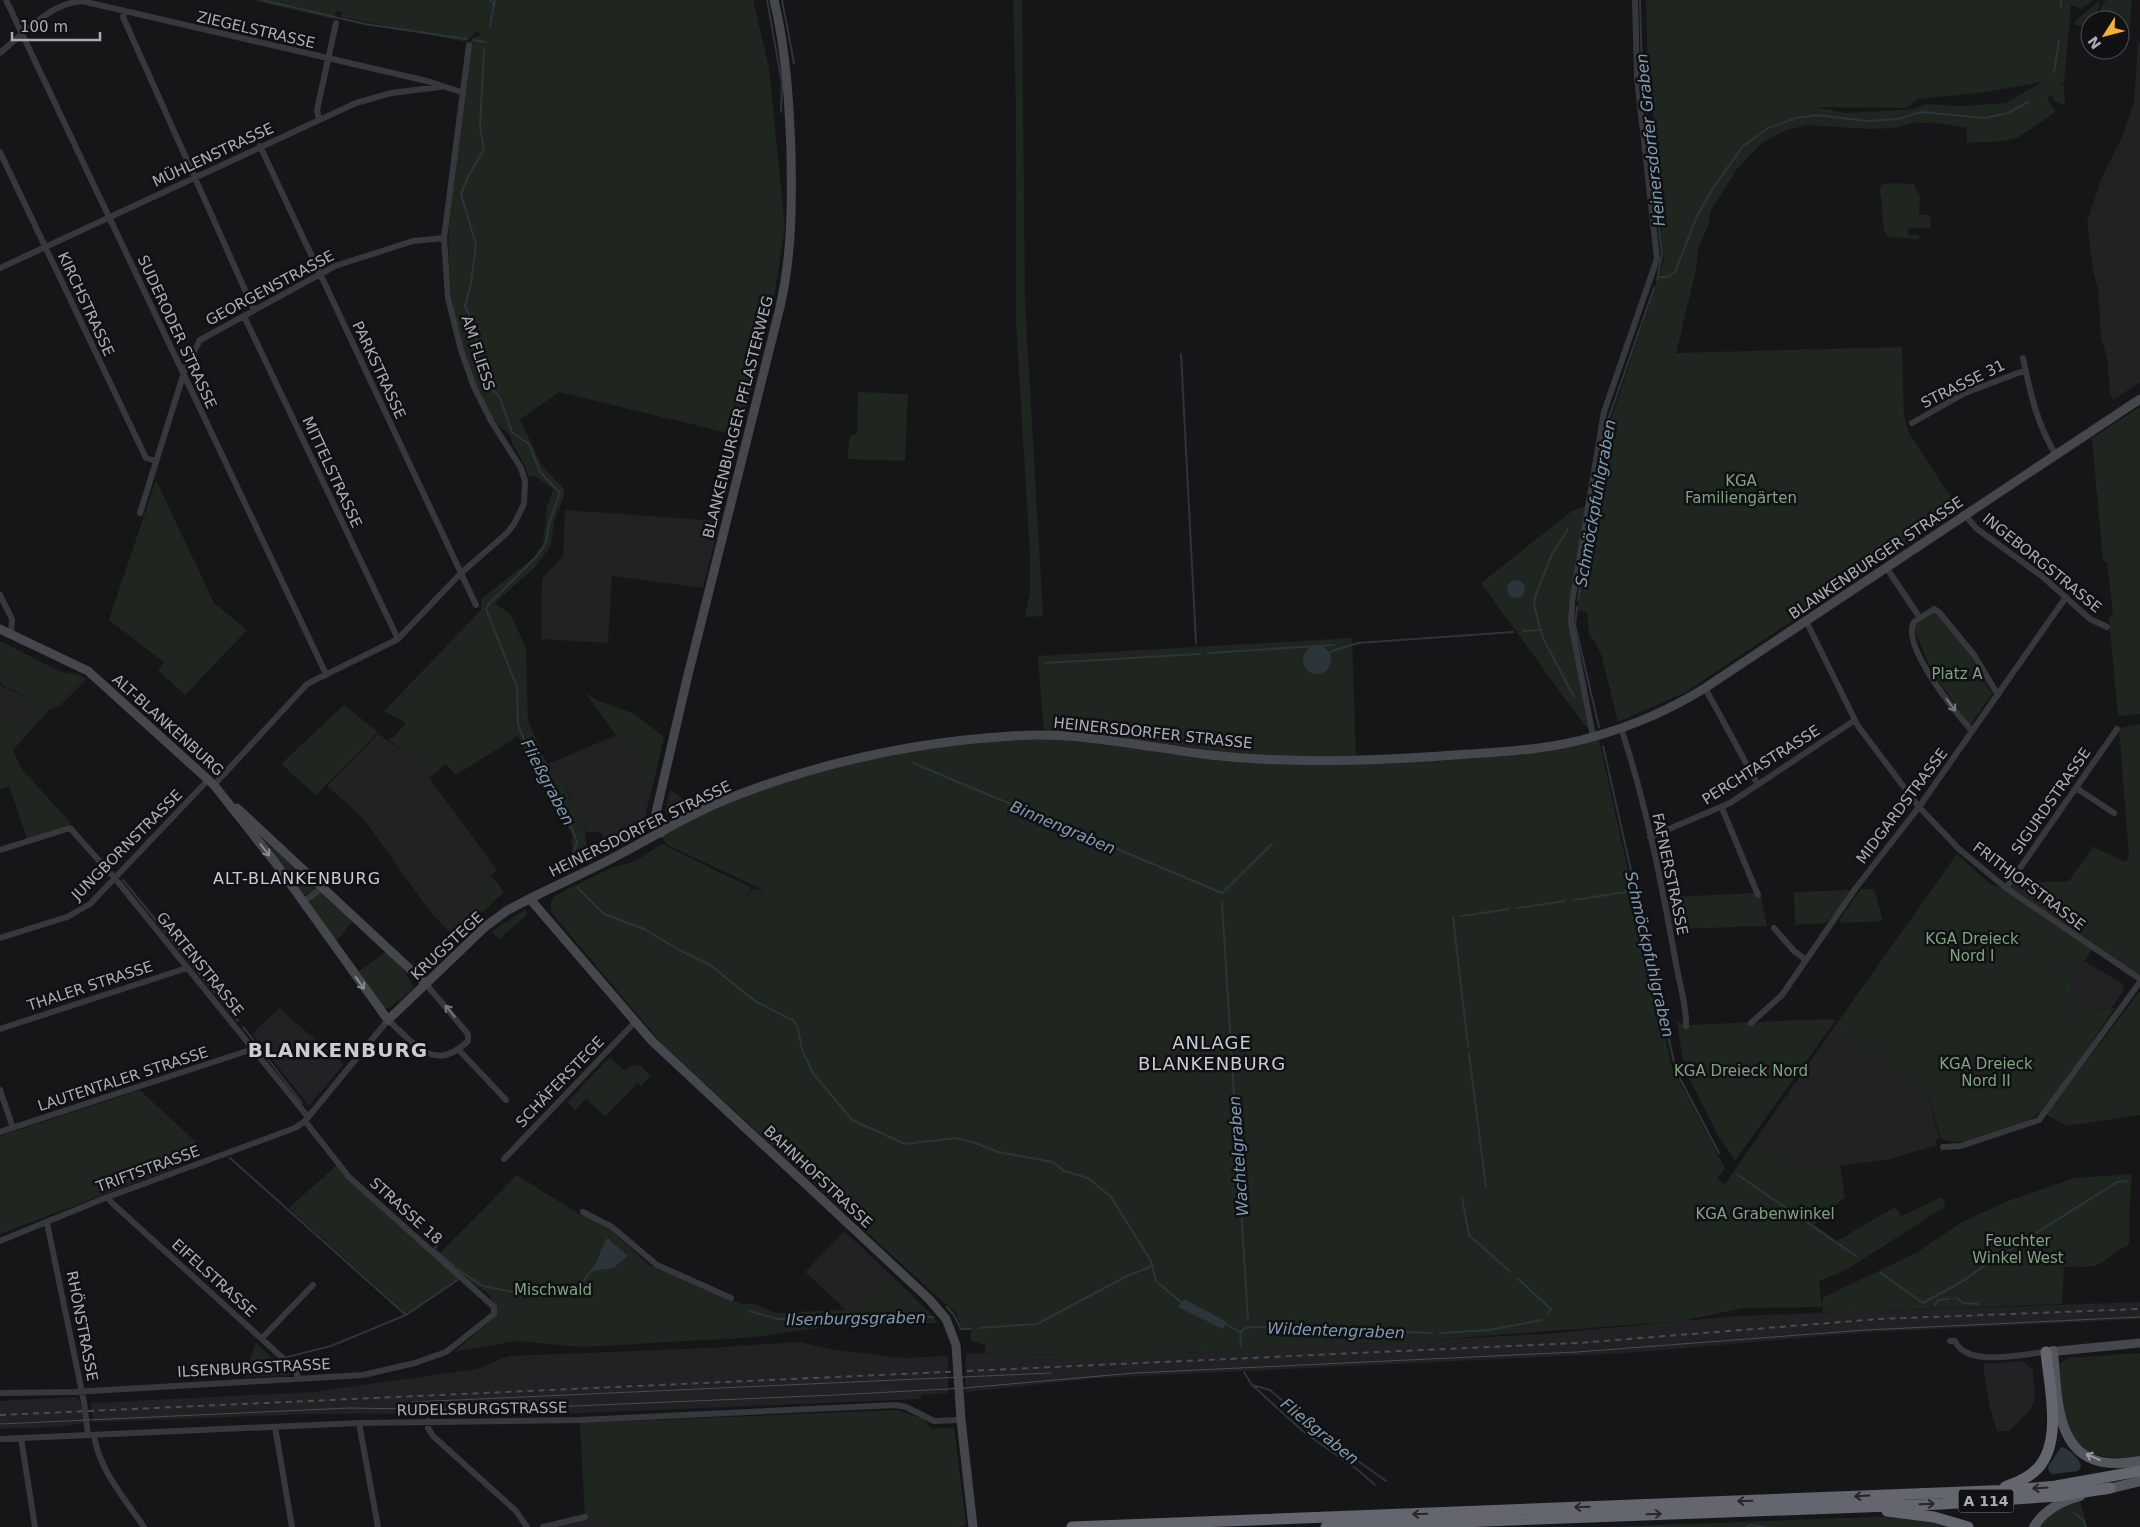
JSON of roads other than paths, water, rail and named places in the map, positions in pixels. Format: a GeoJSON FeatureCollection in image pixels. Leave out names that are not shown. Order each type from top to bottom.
{"type":"FeatureCollection","features":[{"type":"Feature","properties":{"kind":"highway"},"geometry":{"type":"LineString","coordinates":[[1998,1490],[2031,1474],[2042,1463],[2048,1451],[2052,1423],[2049,1352]]}},
{"type":"Feature","properties":{"kind":"highway","name":"A 114"},"geometry":{"type":"LineString","coordinates":[[1072,1527],[1998,1490],[2056,1486],[2140,1471]]}},
{"type":"Feature","properties":{"kind":"highway","name":"A 114"},"geometry":{"type":"LineString","coordinates":[[1326,1527],[1861,1506],[2058,1496],[2110,1488]]}},
{"type":"Feature","properties":{"kind":"highway"},"geometry":{"type":"LineString","coordinates":[[1861,1506],[1934,1517],[1968,1527]]}},
{"type":"Feature","properties":{"kind":"main road","name":"BLANKENBURGER PFLASTERWEG"},"geometry":{"type":"LineString","coordinates":[[661,833],[654,817],[686,679],[782,298],[790,257],[792,218],[789,105],[786,64],[774,0]]}},
{"type":"Feature","properties":{"kind":"main road","name":"BLANKENBURGER STRASSE"},"geometry":{"type":"LineString","coordinates":[[1621,728],[1663,711],[1705,688],[2140,399]]}},
{"type":"Feature","properties":{"kind":"main road","name":"ALT-BLANKENBURG"},"geometry":{"type":"LineString","coordinates":[[0,629],[88,672],[211,782],[227,800],[303,902],[388,1020]]}},
{"type":"Feature","properties":{"kind":"main road","name":"HEINERSDORFER STRASSE"},"geometry":{"type":"LineString","coordinates":[[530,899],[718,803],[819,768],[888,751],[986,738],[1044,735],[1096,738],[1235,757],[1354,760],[1519,751],[1596,737],[1621,728]]}},
{"type":"Feature","properties":{"kind":"main road","name":"ALT-BLANKENBURG"},"geometry":{"type":"LineString","coordinates":[[227,800],[426,984]]}},
{"type":"Feature","properties":{"kind":"main road","name":"KRUGSTEGE"},"geometry":{"type":"LineString","coordinates":[[388,1020],[486,926],[530,899]]}},
{"type":"Feature","properties":{"kind":"main road","name":"BAHNHOFSTRASSE"},"geometry":{"type":"LineString","coordinates":[[530,899],[635,1022],[688,1076],[941,1312],[954,1335],[956,1345],[960,1420],[973,1527]]}},
{"type":"Feature","properties":{"kind":"main road"},"geometry":{"type":"LineString","coordinates":[[2140,1343],[2049,1352],[2060,1419],[2072,1442],[2083,1452],[2100,1460],[2112,1463],[2140,1461]]}},
{"type":"Feature","properties":{"kind":"main road"},"geometry":{"type":"LineString","coordinates":[[2034,1527],[2059,1504],[2140,1481]]}},
{"type":"Feature","properties":{"kind":"street","name":"SUDERODER STRASSE"},"geometry":{"type":"LineString","coordinates":[[6,0],[326,674]]}},
{"type":"Feature","properties":{"kind":"street"},"geometry":{"type":"LineString","coordinates":[[1596,737],[1592,731],[1571,623],[1572,602],[1604,412],[1657,259],[1637,77],[1635,0]]}},
{"type":"Feature","properties":{"kind":"street","name":"ZIEGELSTRASSE"},"geometry":{"type":"LineString","coordinates":[[0,53],[55,8],[72,2],[82,1],[462,92]]}},
{"type":"Feature","properties":{"kind":"street"},"geometry":{"type":"LineString","coordinates":[[124,12],[123,17],[193,178],[254,310]]}},
{"type":"Feature","properties":{"kind":"street"},"geometry":{"type":"LineString","coordinates":[[319,119],[317,110],[336,23]]}},
{"type":"Feature","properties":{"kind":"street","name":"AM FLIESS"},"geometry":{"type":"LineString","coordinates":[[398,639],[461,573],[514,524],[524,504],[526,494],[521,468],[491,421],[466,368],[448,298],[444,238],[469,45]]}},
{"type":"Feature","properties":{"kind":"street","name":"MÜHLENSTRASSE"},"geometry":{"type":"LineString","coordinates":[[0,268],[260,146],[368,98],[391,92],[443,87]]}},
{"type":"Feature","properties":{"kind":"street","name":"PARKSTRASSE"},"geometry":{"type":"LineString","coordinates":[[260,146],[476,605]]}},
{"type":"Feature","properties":{"kind":"street","name":"KIRCHSTRASSE"},"geometry":{"type":"LineString","coordinates":[[0,152],[146,458],[156,461]]}},
{"type":"Feature","properties":{"kind":"street","name":"GEORGENSTRASSE"},"geometry":{"type":"LineString","coordinates":[[140,513],[183,375],[193,349],[200,340],[335,266],[378,250],[413,242],[444,238]]}},
{"type":"Feature","properties":{"kind":"street","name":"MITTELSTRASSE"},"geometry":{"type":"LineString","coordinates":[[244,316],[398,639]]}},
{"type":"Feature","properties":{"kind":"street","name":"STRASSE 31"},"geometry":{"type":"LineString","coordinates":[[2023,358],[2035,411],[2056,455]]}},
{"type":"Feature","properties":{"kind":"street","name":"STRASSE 31"},"geometry":{"type":"LineString","coordinates":[[1912,423],[1965,393],[2026,370]]}},
{"type":"Feature","properties":{"kind":"street","name":"INGEBORGSTRASSE"},"geometry":{"type":"LineString","coordinates":[[1965,515],[1976,528],[2013,553],[2090,619],[2107,626]]}},
{"type":"Feature","properties":{"kind":"street"},"geometry":{"type":"LineString","coordinates":[[1886,567],[1920,618]]}},
{"type":"Feature","properties":{"kind":"street"},"geometry":{"type":"LineString","coordinates":[[0,595],[12,619],[10,634]]}},
{"type":"Feature","properties":{"kind":"street","name":"MIDGARDSTRASSE"},"geometry":{"type":"LineString","coordinates":[[1751,1024],[1782,995],[1855,889],[1919,807],[2066,597]]}},
{"type":"Feature","properties":{"kind":"street"},"geometry":{"type":"LineString","coordinates":[[1972,731],[1944,696],[1920,654],[1912,635],[1912,626],[1934,609],[1939,612],[1974,654],[1998,695]]}},
{"type":"Feature","properties":{"kind":"street","name":"FRITHJOFSTRASSE"},"geometry":{"type":"LineString","coordinates":[[1806,621],[1854,720],[1872,748],[1919,807],[1959,849],[2006,888],[2140,981]]}},
{"type":"Feature","properties":{"kind":"street","name":"JUNGBORNSTRASSE"},"geometry":{"type":"LineString","coordinates":[[0,938],[81,911],[307,684],[398,639]]}},
{"type":"Feature","properties":{"kind":"street"},"geometry":{"type":"LineString","coordinates":[[1705,688],[1758,785]]}},
{"type":"Feature","properties":{"kind":"street","name":"PERCHTASTRASSE"},"geometry":{"type":"LineString","coordinates":[[1650,837],[1722,808],[1854,720]]}},
{"type":"Feature","properties":{"kind":"street","name":"FAFNERSTRASSE"},"geometry":{"type":"LineString","coordinates":[[1621,728],[1637,779],[1650,837],[1670,930],[1686,1026]]}},
{"type":"Feature","properties":{"kind":"street","name":"SIGURDSTRASSE"},"geometry":{"type":"LineString","coordinates":[[2006,888],[2117,729]]}},
{"type":"Feature","properties":{"kind":"street"},"geometry":{"type":"LineString","coordinates":[[2076,788],[2114,813]]}},
{"type":"Feature","properties":{"kind":"street"},"geometry":{"type":"LineString","coordinates":[[1722,808],[1758,895]]}},
{"type":"Feature","properties":{"kind":"street","name":"GARTENSTRASSE"},"geometry":{"type":"LineString","coordinates":[[0,850],[70,828],[114,878],[253,1049],[306,1119]]}},
{"type":"Feature","properties":{"kind":"street"},"geometry":{"type":"LineString","coordinates":[[303,902],[323,887]]}},
{"type":"Feature","properties":{"kind":"street"},"geometry":{"type":"LineString","coordinates":[[1774,928],[1794,951],[1806,960]]}},
{"type":"Feature","properties":{"kind":"street","name":"THALER STRASSE"},"geometry":{"type":"LineString","coordinates":[[0,1028],[187,968]]}},
{"type":"Feature","properties":{"kind":"street"},"geometry":{"type":"LineString","coordinates":[[1943,1147],[1961,1146],[2013,1131],[2039,1120],[2140,981]]}},
{"type":"Feature","properties":{"kind":"street","name":"ALT-BLANKENBURG"},"geometry":{"type":"LineString","coordinates":[[388,1020],[429,1054],[446,1056],[459,1050],[468,1041],[468,1034],[426,984]]}},
{"type":"Feature","properties":{"kind":"street"},"geometry":{"type":"LineString","coordinates":[[306,1119],[388,1020]]}},
{"type":"Feature","properties":{"kind":"street","name":"SCHÄFERSTEGE"},"geometry":{"type":"LineString","coordinates":[[504,1159],[635,1022]]}},
{"type":"Feature","properties":{"kind":"street","name":"LAUTENTALER STRASSE"},"geometry":{"type":"LineString","coordinates":[[0,1132],[253,1049]]}},
{"type":"Feature","properties":{"kind":"street"},"geometry":{"type":"LineString","coordinates":[[459,1050],[506,1100]]}},
{"type":"Feature","properties":{"kind":"street"},"geometry":{"type":"LineString","coordinates":[[0,1090],[13,1128]]}},
{"type":"Feature","properties":{"kind":"street","name":"TRIFTSTRASSE"},"geometry":{"type":"LineString","coordinates":[[0,1241],[109,1197],[288,1132],[306,1119]]}},
{"type":"Feature","properties":{"kind":"street","name":"STRASSE 18"},"geometry":{"type":"LineString","coordinates":[[306,1119],[349,1177],[494,1307],[494,1314]]}},
{"type":"Feature","properties":{"kind":"street","name":"EIFELSTRASSE"},"geometry":{"type":"LineString","coordinates":[[109,1197],[111,1202],[296,1370],[298,1379]]}},
{"type":"Feature","properties":{"kind":"street"},"geometry":{"type":"LineString","coordinates":[[583,1212],[612,1227],[657,1265],[731,1298]]}},
{"type":"Feature","properties":{"kind":"street","name":"RHÖNSTRASSE"},"geometry":{"type":"LineString","coordinates":[[47,1223],[91,1435],[107,1473],[144,1527]]}},
{"type":"Feature","properties":{"kind":"street"},"geometry":{"type":"LineString","coordinates":[[262,1338],[313,1285]]}},
{"type":"Feature","properties":{"kind":"street","name":"ILSENBURGSTRASSE"},"geometry":{"type":"LineString","coordinates":[[0,1393],[82,1391],[363,1375],[446,1352],[494,1314]]}},
{"type":"Feature","properties":{"kind":"street"},"geometry":{"type":"LineString","coordinates":[[1950,1341],[1955,1341],[1964,1353],[1985,1358],[2049,1352]]}},
{"type":"Feature","properties":{"kind":"street","name":"RUDELSBURGSTRASSE"},"geometry":{"type":"LineString","coordinates":[[0,1439],[359,1423],[580,1420],[896,1406],[906,1407],[934,1421],[960,1420]]}},
{"type":"Feature","properties":{"kind":"street"},"geometry":{"type":"LineString","coordinates":[[428,1421],[428,1428],[433,1436],[516,1511],[527,1527]]}},
{"type":"Feature","properties":{"kind":"street"},"geometry":{"type":"LineString","coordinates":[[359,1423],[378,1527]]}},
{"type":"Feature","properties":{"kind":"street"},"geometry":{"type":"LineString","coordinates":[[275,1427],[292,1527]]}},
{"type":"Feature","properties":{"kind":"street"},"geometry":{"type":"LineString","coordinates":[[22,1438],[35,1527]]}},
{"type":"Feature","properties":{"kind":"street"},"geometry":{"type":"LineString","coordinates":[[543,1527],[585,1517]]}},
{"type":"Feature","properties":{"kind":"waterway"},"geometry":{"type":"LineString","coordinates":[[262,0],[365,24],[466,39]]}},
{"type":"Feature","properties":{"kind":"waterway","name":"Fließgraben"},"geometry":{"type":"LineString","coordinates":[[490,0],[494,5]]}},
{"type":"Feature","properties":{"kind":"waterway","name":"Fließgraben"},"geometry":{"type":"LineString","coordinates":[[490,26],[495,0]]}},
{"type":"Feature","properties":{"kind":"waterway"},"geometry":{"type":"LineString","coordinates":[[767,0],[782,83],[781,112]]}},
{"type":"Feature","properties":{"kind":"waterway"},"geometry":{"type":"LineString","coordinates":[[782,0],[794,63]]}},
{"type":"Feature","properties":{"kind":"waterway","name":"Heinersdorfer Graben"},"geometry":{"type":"LineString","coordinates":[[1640,0],[1642,76],[1662,255],[1657,280]]}},
{"type":"Feature","properties":{"kind":"waterway","name":"Schmöckpfuhlgraben"},"geometry":{"type":"LineString","coordinates":[[2061,0],[2061,7]]}},
{"type":"Feature","properties":{"kind":"waterway"},"geometry":{"type":"LineString","coordinates":[[473,40],[486,42]]}},
{"type":"Feature","properties":{"kind":"waterway","name":"Schmöckpfuhlgraben"},"geometry":{"type":"LineString","coordinates":[[2054,72],[2059,41]]}},
{"type":"Feature","properties":{"kind":"waterway","name":"Fließgraben"},"geometry":{"type":"LineString","coordinates":[[484,50],[480,127],[484,149],[468,177],[461,194],[476,245],[471,283],[465,306],[476,329],[477,348],[485,383],[499,396],[512,432],[529,444],[540,472],[560,493],[549,523],[544,546],[537,556],[486,609],[517,687],[518,725],[535,766],[554,788],[577,842],[571,863]]}},
{"type":"Feature","properties":{"kind":"waterway","name":"Schmöckpfuhlgraben"},"geometry":{"type":"LineString","coordinates":[[1658,277],[1668,277],[1675,272],[1697,216],[1713,188],[1743,146],[1768,128],[1796,118],[1816,115],[1868,121],[1898,119],[1921,112],[1984,118],[2008,113],[2028,102]]}},
{"type":"Feature","properties":{"kind":"waterway","name":"Schmöckpfuhlgraben"},"geometry":{"type":"LineString","coordinates":[[1578,600],[1608,420],[1654,288]]}},
{"type":"Feature","properties":{"kind":"waterway"},"geometry":{"type":"LineString","coordinates":[[1181,354],[1196,643]]}},
{"type":"Feature","properties":{"kind":"waterway"},"geometry":{"type":"LineString","coordinates":[[1568,529],[1552,554],[1536,594],[1534,605],[1543,638],[1574,697]]}},
{"type":"Feature","properties":{"kind":"waterway","name":"Schmöckpfuhlgraben"},"geometry":{"type":"LineString","coordinates":[[1577,607],[1575,625],[1599,727]]}},
{"type":"Feature","properties":{"kind":"waterway"},"geometry":{"type":"LineString","coordinates":[[1523,631],[1540,630]]}},
{"type":"Feature","properties":{"kind":"waterway"},"geometry":{"type":"LineString","coordinates":[[1329,652],[1358,643],[1513,632]]}},
{"type":"Feature","properties":{"kind":"waterway"},"geometry":{"type":"LineString","coordinates":[[1208,653],[1334,645]]}},
{"type":"Feature","properties":{"kind":"waterway"},"geometry":{"type":"LineString","coordinates":[[1046,663],[1200,654]]}},
{"type":"Feature","properties":{"kind":"waterway","name":"Schmöckpfuhlgraben"},"geometry":{"type":"LineString","coordinates":[[1603,746],[1676,1071],[1719,1153]]}},
{"type":"Feature","properties":{"kind":"waterway","name":"Binnengraben"},"geometry":{"type":"LineString","coordinates":[[913,763],[1222,893],[1272,844]]}},
{"type":"Feature","properties":{"kind":"waterway"},"geometry":{"type":"LineString","coordinates":[[123,880],[238,1021]]}},
{"type":"Feature","properties":{"kind":"waterway","name":"Fließgraben"},"geometry":{"type":"LineString","coordinates":[[578,888],[604,914],[644,929],[679,950],[710,965],[755,1001],[794,1021],[798,1028],[802,1050],[813,1073],[852,1120],[905,1144],[955,1138],[973,1142],[998,1152],[1053,1162],[1064,1171],[1088,1178],[1111,1197],[1151,1261],[1156,1281],[1183,1304]]}},
{"type":"Feature","properties":{"kind":"waterway","name":"Wildentengraben"},"geometry":{"type":"LineString","coordinates":[[1574,900],[1626,892]]}},
{"type":"Feature","properties":{"kind":"waterway","name":"Wildentengraben"},"geometry":{"type":"LineString","coordinates":[[1517,908],[1565,901]]}},
{"type":"Feature","properties":{"kind":"waterway","name":"Wachtelgraben"},"geometry":{"type":"LineString","coordinates":[[1222,903],[1248,1320]]}},
{"type":"Feature","properties":{"kind":"waterway","name":"Wildentengraben"},"geometry":{"type":"LineString","coordinates":[[1461,916],[1509,909]]}},
{"type":"Feature","properties":{"kind":"waterway","name":"Wildentengraben"},"geometry":{"type":"LineString","coordinates":[[1453,917],[1468,1046]]}},
{"type":"Feature","properties":{"kind":"waterway"},"geometry":{"type":"LineString","coordinates":[[243,1027],[302,1103]]}},
{"type":"Feature","properties":{"kind":"waterway","name":"Wildentengraben"},"geometry":{"type":"LineString","coordinates":[[1469,1054],[1486,1187]]}},
{"type":"Feature","properties":{"kind":"waterway"},"geometry":{"type":"LineString","coordinates":[[230,1158],[406,1315],[459,1279]]}},
{"type":"Feature","properties":{"kind":"waterway","name":"Schmöckpfuhlgraben"},"geometry":{"type":"LineString","coordinates":[[1738,1175],[1856,1256]]}},
{"type":"Feature","properties":{"kind":"waterway"},"geometry":{"type":"LineString","coordinates":[[1881,1273],[1923,1303],[1963,1281],[2117,1182],[2127,1181]]}},
{"type":"Feature","properties":{"kind":"waterway","name":"Wildentengraben"},"geometry":{"type":"LineString","coordinates":[[1462,1198],[1469,1235],[1510,1272]]}},
{"type":"Feature","properties":{"kind":"waterway"},"geometry":{"type":"LineString","coordinates":[[440,1242],[434,1249],[454,1266]]}},
{"type":"Feature","properties":{"kind":"waterway","name":"Ilsenburgsgraben"},"geometry":{"type":"LineString","coordinates":[[979,1328],[1037,1324],[1127,1276],[1152,1266]]}},
{"type":"Feature","properties":{"kind":"waterway","name":"Ilsenburgsgraben"},"geometry":{"type":"LineString","coordinates":[[457,1269],[483,1286],[513,1292]]}},
{"type":"Feature","properties":{"kind":"waterway","name":"Ilsenburgsgraben"},"geometry":{"type":"LineString","coordinates":[[519,1293],[564,1291],[579,1286],[593,1269]]}},
{"type":"Feature","properties":{"kind":"waterway","name":"Wildentengraben"},"geometry":{"type":"LineString","coordinates":[[1518,1279],[1551,1309],[1548,1313]]}},
{"type":"Feature","properties":{"kind":"waterway"},"geometry":{"type":"LineString","coordinates":[[1957,1298],[1963,1303],[1978,1304]]}},
{"type":"Feature","properties":{"kind":"waterway"},"geometry":{"type":"LineString","coordinates":[[1935,1305],[1938,1300],[1949,1299]]}},
{"type":"Feature","properties":{"kind":"waterway","name":"Ilsenburgsgraben"},"geometry":{"type":"LineString","coordinates":[[947,1307],[954,1315],[961,1329],[971,1329]]}},
{"type":"Feature","properties":{"kind":"waterway","name":"Ilsenburgsgraben"},"geometry":{"type":"LineString","coordinates":[[749,1311],[778,1319],[933,1317]]}},
{"type":"Feature","properties":{"kind":"waterway"},"geometry":{"type":"LineString","coordinates":[[287,1357],[331,1346],[406,1315]]}},
{"type":"Feature","properties":{"kind":"waterway"},"geometry":{"type":"LineString","coordinates":[[1440,1333],[1489,1330],[1542,1320]]}},
{"type":"Feature","properties":{"kind":"waterway","name":"Wildentengraben"},"geometry":{"type":"LineString","coordinates":[[1226,1324],[1240,1332],[1241,1346]]}},
{"type":"Feature","properties":{"kind":"waterway","name":"Wildentengraben"},"geometry":{"type":"LineString","coordinates":[[1241,1332],[1245,1328],[1255,1327],[1432,1333]]}},
{"type":"Feature","properties":{"kind":"waterway","name":"Fließgraben"},"geometry":{"type":"LineString","coordinates":[[1244,1372],[1252,1385],[1305,1433],[1358,1470],[1375,1485]]}},
{"type":"Feature","properties":{"kind":"waterway","name":"Fließgraben"},"geometry":{"type":"LineString","coordinates":[[1252,1385],[1270,1390],[1322,1435],[1386,1481]]}},
{"type":"Feature","properties":{"kind":"waterway"},"geometry":{"type":"LineString","coordinates":[[2073,1512],[2083,1520],[2086,1527]]}},
{"type":"Feature","properties":{"kind":"waterway","name":"Fließgraben"},"geometry":{"type":"LineString","coordinates":[[1746,1527],[1751,1525],[1765,1527]]}},
{"type":"Feature","properties":{"kind":"tram line"},"geometry":{"type":"LineString","coordinates":[[0,1424],[349,1408],[480,1410],[835,1395],[965,1388],[1134,1373],[1577,1352],[1865,1330],[2140,1317]]}},
{"type":"Feature","properties":{"kind":"tram line"},"geometry":{"type":"LineString","coordinates":[[412,1402],[1051,1373]]}},
{"type":"Feature","properties":{"kind":"railway"},"geometry":{"type":"LineString","coordinates":[[0,1415],[1579,1343],[1879,1319],[2140,1309]]}},
{"type":"Feature","properties":{"kind":"district","name":"ALT-BLANKENBURG"},"geometry":{"type":"Point","coordinates":[297,878]}},
{"type":"Feature","properties":{"kind":"district","name":"BLANKENBURG"},"geometry":{"type":"Point","coordinates":[338,1050]}},
{"type":"Feature","properties":{"kind":"district","name":"ANLAGE BLANKENBURG"},"geometry":{"type":"Point","coordinates":[1212,1053]}},
{"type":"Feature","properties":{"kind":"park label","name":"KGA Familiengärten"},"geometry":{"type":"Point","coordinates":[1741,490]}},
{"type":"Feature","properties":{"kind":"park label","name":"Platz A"},"geometry":{"type":"Point","coordinates":[1957,674]}},
{"type":"Feature","properties":{"kind":"park label","name":"KGA Dreieck Nord I"},"geometry":{"type":"Point","coordinates":[1972,948]}},
{"type":"Feature","properties":{"kind":"park label","name":"KGA Dreieck Nord"},"geometry":{"type":"Point","coordinates":[1741,1071]}},
{"type":"Feature","properties":{"kind":"park label","name":"KGA Dreieck Nord II"},"geometry":{"type":"Point","coordinates":[1986,1072]}},
{"type":"Feature","properties":{"kind":"park label","name":"KGA Grabenwinkel"},"geometry":{"type":"Point","coordinates":[1765,1214]}},
{"type":"Feature","properties":{"kind":"park label","name":"Feuchter Winkel West"},"geometry":{"type":"Point","coordinates":[2018,1250]}},
{"type":"Feature","properties":{"kind":"park label","name":"Mischwald"},"geometry":{"type":"Point","coordinates":[553,1290]}}]}
